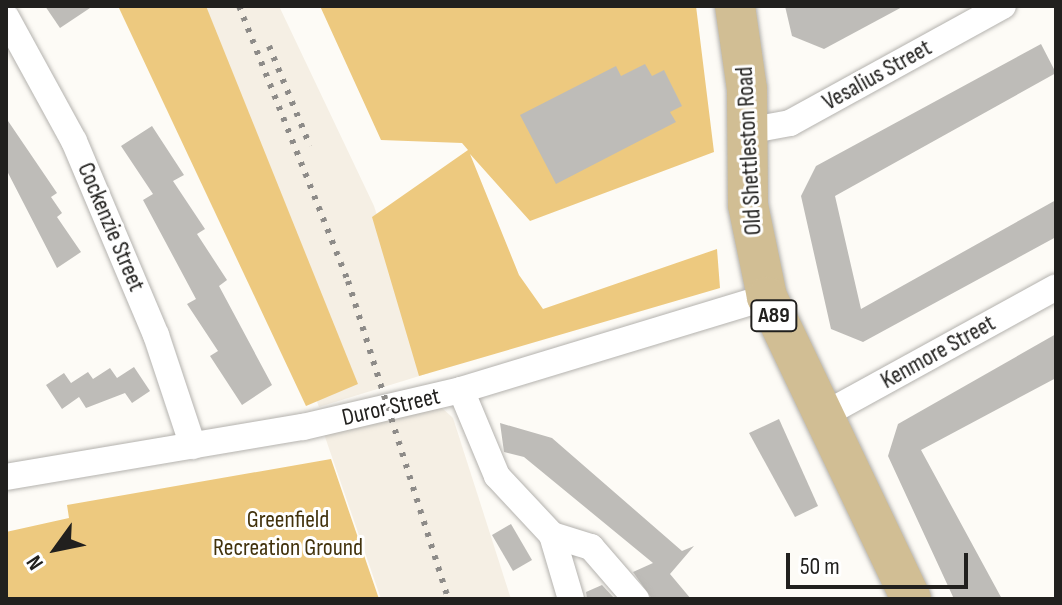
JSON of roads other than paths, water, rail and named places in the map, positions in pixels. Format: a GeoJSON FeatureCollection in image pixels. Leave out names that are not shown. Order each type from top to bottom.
{"type":"FeatureCollection","features":[{"type":"Feature","properties":{"kind":"main road","name":"Old Shettleston Road"},"geometry":{"type":"LineString","coordinates":[[735,6],[747,131],[752,234],[767,297],[820,417],[911,599]]}},
{"type":"Feature","properties":{"kind":"street","name":"Vesalius Street"},"geometry":{"type":"LineString","coordinates":[[747,131],[790,123],[1003,6]]}},
{"type":"Feature","properties":{"kind":"street","name":"Cockenzie Street"},"geometry":{"type":"LineString","coordinates":[[6,17],[74,141],[156,335],[193,446]]}},
{"type":"Feature","properties":{"kind":"street","name":"Kenmore Street"},"geometry":{"type":"LineString","coordinates":[[820,417],[1056,287]]}},
{"type":"Feature","properties":{"kind":"street","name":"Duror Street"},"geometry":{"type":"LineString","coordinates":[[6,477],[193,446],[461,390],[767,297]]}},
{"type":"Feature","properties":{"kind":"street"},"geometry":{"type":"LineString","coordinates":[[461,390],[486,462],[552,535],[571,599]]}},
{"type":"Feature","properties":{"kind":"street"},"geometry":{"type":"LineString","coordinates":[[552,535],[591,547],[636,599]]}},
{"type":"Feature","properties":{"kind":"railway"},"geometry":{"type":"LineString","coordinates":[[239,6],[348,281],[448,599]]}},
{"type":"Feature","properties":{"kind":"railway"},"geometry":{"type":"LineString","coordinates":[[269,46],[310,146]]}},
{"type":"Feature","properties":{"kind":"park label","name":"Greenfield Recreation Ground"},"geometry":{"type":"Point","coordinates":[288,534]}}]}
